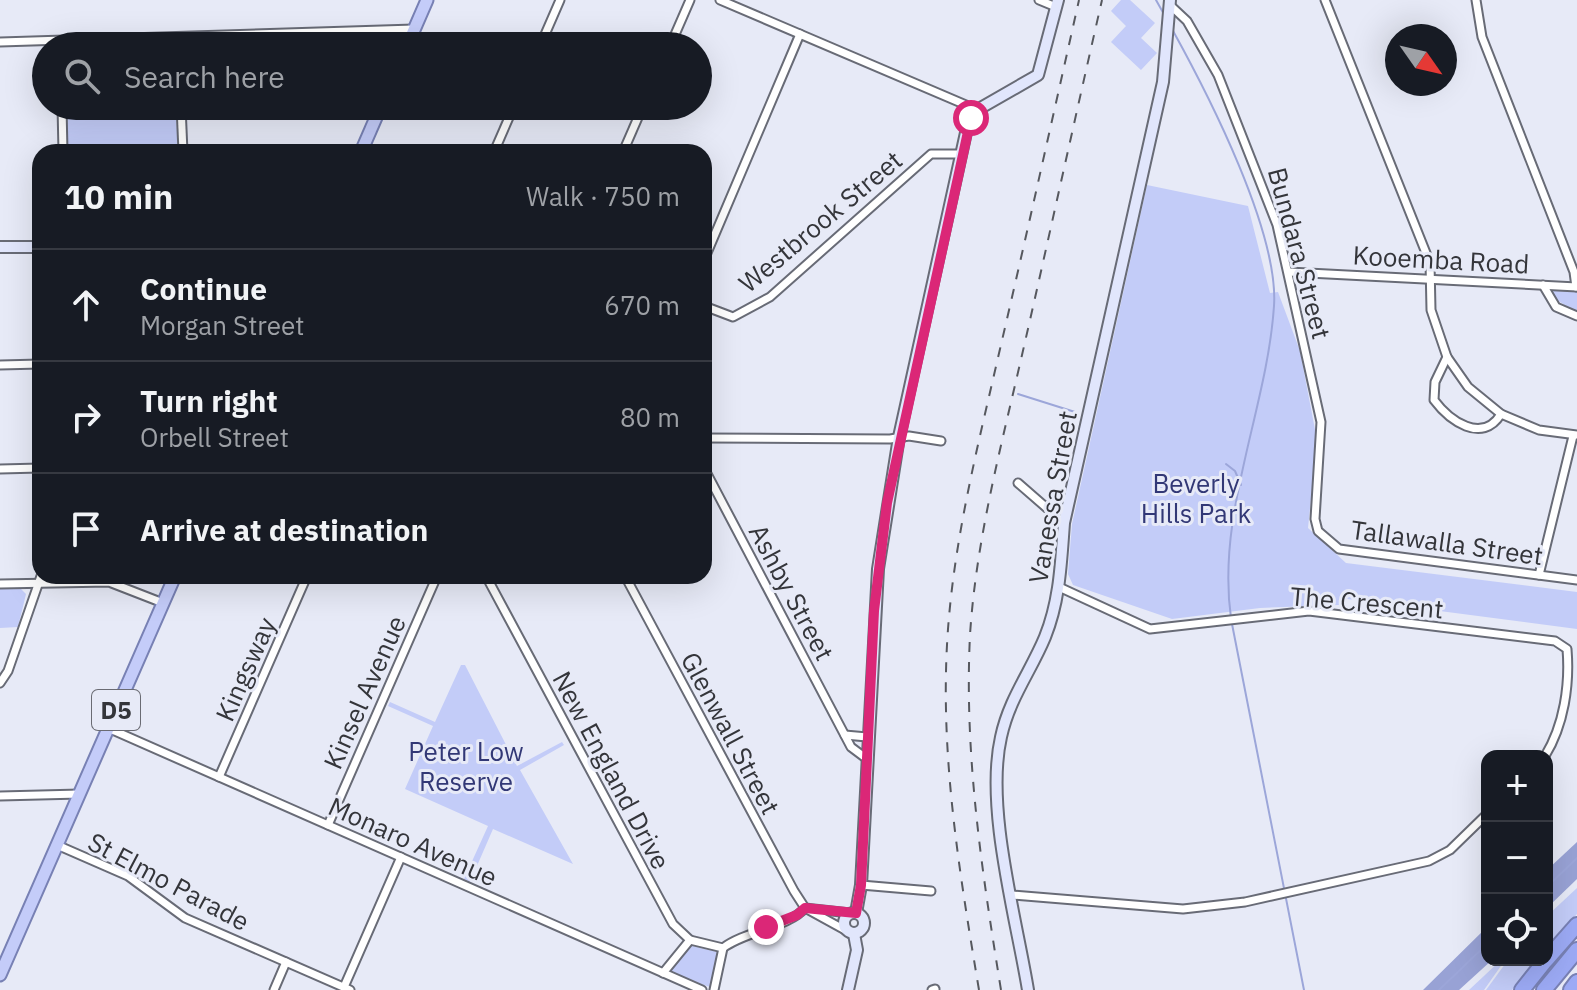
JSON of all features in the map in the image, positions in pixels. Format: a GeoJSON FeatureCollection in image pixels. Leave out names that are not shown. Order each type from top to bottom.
{"type":"FeatureCollection","features":[{"type":"Feature","properties":{"kind":"highway"},"geometry":{"type":"LineString","coordinates":[[1553,953],[1577,925]]}},
{"type":"Feature","properties":{"kind":"highway"},"geometry":{"type":"LineString","coordinates":[[1544,990],[1577,950]]}},
{"type":"Feature","properties":{"kind":"highway"},"geometry":{"type":"LineString","coordinates":[[1522,990],[1542,966]]}},
{"type":"Feature","properties":{"kind":"highway"},"geometry":{"type":"LineString","coordinates":[[1571,990],[1577,982]]}},
{"type":"Feature","properties":{"kind":"main road"},"geometry":{"type":"LineString","coordinates":[[413,32],[427,0]]}},
{"type":"Feature","properties":{"kind":"main road"},"geometry":{"type":"LineString","coordinates":[[364,144],[375,120]]}},
{"type":"Feature","properties":{"kind":"main road","name":"D5"},"geometry":{"type":"LineString","coordinates":[[0,975],[7,945],[57,845],[171,584]]}},
{"type":"Feature","properties":{"kind":"street"},"geometry":{"type":"LineString","coordinates":[[546,32],[560,0]]}},
{"type":"Feature","properties":{"kind":"street"},"geometry":{"type":"LineString","coordinates":[[676,32],[690,0]]}},
{"type":"Feature","properties":{"kind":"street"},"geometry":{"type":"LineString","coordinates":[[720,0],[966,105],[974,113]]}},
{"type":"Feature","properties":{"kind":"street"},"geometry":{"type":"LineString","coordinates":[[848,990],[857,950],[843,921],[853,913],[861,885],[875,597],[899,437],[962,154],[974,113],[1038,75],[1057,4],[1039,0]]}},
{"type":"Feature","properties":{"kind":"street"},"geometry":{"type":"LineString","coordinates":[[1325,0],[1430,263],[1431,310],[1447,357],[1468,387],[1501,414],[1539,430],[1575,436],[1539,575]]}},
{"type":"Feature","properties":{"kind":"street"},"geometry":{"type":"LineString","coordinates":[[1476,0],[1482,37],[1574,272],[1577,287]]}},
{"type":"Feature","properties":{"kind":"street","name":"Vanessa Street"},"geometry":{"type":"LineString","coordinates":[[1028,990],[997,794],[1000,740],[1015,693],[1044,639],[1059,587],[1064,523],[1160,98],[1171,3]]}},
{"type":"Feature","properties":{"kind":"street","name":"Bundara Street"},"geometry":{"type":"LineString","coordinates":[[1171,3],[1187,21],[1218,75],[1266,194],[1289,272],[1321,422],[1315,519],[1318,531]]}},
{"type":"Feature","properties":{"kind":"street"},"geometry":{"type":"LineString","coordinates":[[313,32],[414,29]]}},
{"type":"Feature","properties":{"kind":"street"},"geometry":{"type":"LineString","coordinates":[[712,241],[800,34]]}},
{"type":"Feature","properties":{"kind":"street"},"geometry":{"type":"LineString","coordinates":[[0,42],[32,43]]}},
{"type":"Feature","properties":{"kind":"street"},"geometry":{"type":"LineString","coordinates":[[62,120],[63,144]]}},
{"type":"Feature","properties":{"kind":"street"},"geometry":{"type":"LineString","coordinates":[[182,120],[183,144]]}},
{"type":"Feature","properties":{"kind":"street"},"geometry":{"type":"LineString","coordinates":[[497,144],[508,120]]}},
{"type":"Feature","properties":{"kind":"street"},"geometry":{"type":"LineString","coordinates":[[626,144],[637,120]]}},
{"type":"Feature","properties":{"kind":"street","name":"Westbrook Street"},"geometry":{"type":"LineString","coordinates":[[712,309],[733,317],[770,297],[931,154],[962,154]]}},
{"type":"Feature","properties":{"kind":"street"},"geometry":{"type":"LineString","coordinates":[[0,247],[32,247]]}},
{"type":"Feature","properties":{"kind":"street","name":"Kooemba Road"},"geometry":{"type":"LineString","coordinates":[[1289,272],[1577,287]]}},
{"type":"Feature","properties":{"kind":"street","name":"Kooemba Road"},"geometry":{"type":"LineString","coordinates":[[1543,285],[1556,307],[1577,316]]}},
{"type":"Feature","properties":{"kind":"street"},"geometry":{"type":"LineString","coordinates":[[1447,357],[1435,382],[1434,400],[1447,417],[1466,428],[1486,427],[1501,414]]}},
{"type":"Feature","properties":{"kind":"street"},"geometry":{"type":"LineString","coordinates":[[0,365],[32,364]]}},
{"type":"Feature","properties":{"kind":"street"},"geometry":{"type":"LineString","coordinates":[[712,438],[899,437],[941,441]]}},
{"type":"Feature","properties":{"kind":"street"},"geometry":{"type":"LineString","coordinates":[[0,469],[32,468]]}},
{"type":"Feature","properties":{"kind":"street","name":"Ashby Street"},"geometry":{"type":"LineString","coordinates":[[712,483],[845,735],[854,751],[867,759]]}},
{"type":"Feature","properties":{"kind":"street"},"geometry":{"type":"LineString","coordinates":[[1018,483],[1064,523]]}},
{"type":"Feature","properties":{"kind":"street","name":"Tallawalla Street"},"geometry":{"type":"LineString","coordinates":[[1318,531],[1339,549],[1577,580]]}},
{"type":"Feature","properties":{"kind":"street"},"geometry":{"type":"LineString","coordinates":[[0,584],[32,580]]}},
{"type":"Feature","properties":{"kind":"street"},"geometry":{"type":"LineString","coordinates":[[0,683],[8,671],[38,584]]}},
{"type":"Feature","properties":{"kind":"street"},"geometry":{"type":"LineString","coordinates":[[114,584],[163,603]]}},
{"type":"Feature","properties":{"kind":"street","name":"Kingsway"},"geometry":{"type":"LineString","coordinates":[[219,777],[303,584]]}},
{"type":"Feature","properties":{"kind":"street","name":"Kinsel Avenue"},"geometry":{"type":"LineString","coordinates":[[328,825],[433,584]]}},
{"type":"Feature","properties":{"kind":"street","name":"New England Drive"},"geometry":{"type":"LineString","coordinates":[[490,584],[669,917],[690,940]]}},
{"type":"Feature","properties":{"kind":"street","name":"Glenwall Street"},"geometry":{"type":"LineString","coordinates":[[629,584],[805,908]]}},
{"type":"Feature","properties":{"kind":"street","name":"The Crescent"},"geometry":{"type":"LineString","coordinates":[[1059,587],[1150,629],[1309,611],[1555,641],[1567,649],[1568,662],[1560,732],[1549,750]]}},
{"type":"Feature","properties":{"kind":"street","name":"Monaro Avenue"},"geometry":{"type":"LineString","coordinates":[[108,728],[702,990]]}},
{"type":"Feature","properties":{"kind":"street"},"geometry":{"type":"LineString","coordinates":[[845,735],[867,737]]}},
{"type":"Feature","properties":{"kind":"street"},"geometry":{"type":"LineString","coordinates":[[0,796],[80,794]]}},
{"type":"Feature","properties":{"kind":"street"},"geometry":{"type":"LineString","coordinates":[[1012,895],[1183,909],[1288,894],[1429,861],[1450,850],[1481,820]]}},
{"type":"Feature","properties":{"kind":"street","name":"St Elmo Parade"},"geometry":{"type":"LineString","coordinates":[[57,845],[128,876],[185,918],[347,989]]}},
{"type":"Feature","properties":{"kind":"street"},"geometry":{"type":"LineString","coordinates":[[347,989],[401,857]]}},
{"type":"Feature","properties":{"kind":"street"},"geometry":{"type":"LineString","coordinates":[[861,885],[931,891]]}},
{"type":"Feature","properties":{"kind":"street"},"geometry":{"type":"LineString","coordinates":[[805,908],[850,932]]}},
{"type":"Feature","properties":{"kind":"street"},"geometry":{"type":"LineString","coordinates":[[714,990],[723,948],[733,940],[790,919],[805,908],[853,913],[863,918],[864,925],[850,932]]}},
{"type":"Feature","properties":{"kind":"street"},"geometry":{"type":"LineString","coordinates":[[663,973],[690,940],[723,948]]}},
{"type":"Feature","properties":{"kind":"street"},"geometry":{"type":"LineString","coordinates":[[274,990],[286,962]]}},
{"type":"Feature","properties":{"kind":"green space"},"geometry":{"type":"Polygon","coordinates":[[[1121,0],[1130,0],[1155,23],[1141,38],[1157,53],[1141,70],[1111,42],[1126,26],[1111,11],[1121,0]]]}},
{"type":"Feature","properties":{"kind":"green space"},"geometry":{"type":"Polygon","coordinates":[[[67,120],[176,120],[178,144],[68,144],[67,120]]]}},
{"type":"Feature","properties":{"kind":"green space","name":"Beverly Hills Park"},"geometry":{"type":"Polygon","coordinates":[[[1147,185],[1248,206],[1270,293],[1278,292],[1300,351],[1317,440],[1308,528],[1346,563],[1577,592],[1577,629],[1340,598],[1339,605],[1260,608],[1172,619],[1073,585],[1068,574],[1072,524],[1147,185]]]}},
{"type":"Feature","properties":{"kind":"green space"},"geometry":{"type":"Polygon","coordinates":[[[1551,290],[1577,291],[1577,313],[1554,298],[1551,290]]]}},
{"type":"Feature","properties":{"kind":"green space"},"geometry":{"type":"Polygon","coordinates":[[[0,587],[19,587],[26,594],[18,627],[0,628],[0,587]]]}},
{"type":"Feature","properties":{"kind":"green space","name":"Peter Low Reserve"},"geometry":{"type":"Polygon","coordinates":[[[461,665],[465,665],[517,766],[562,742],[564,745],[520,770],[573,864],[493,829],[470,882],[464,879],[488,826],[405,789],[433,726],[388,706],[390,702],[435,722],[461,665]]]}},
{"type":"Feature","properties":{"kind":"green space"},"geometry":{"type":"Polygon","coordinates":[[[1577,888],[1577,914],[1553,941],[1553,910],[1577,888]]]}},
{"type":"Feature","properties":{"kind":"green space"},"geometry":{"type":"Polygon","coordinates":[[[689,945],[717,952],[710,987],[668,973],[689,945]]]}},
{"type":"Feature","properties":{"kind":"green space"},"geometry":{"type":"Polygon","coordinates":[[[1495,966],[1501,966],[1484,990],[1469,990],[1495,966]]]}},
{"type":"Feature","properties":{"kind":"green space"},"geometry":{"type":"Polygon","coordinates":[[[1504,966],[1532,966],[1512,990],[1486,990],[1504,966]]]}},
{"type":"Feature","properties":{"kind":"shaded area"},"geometry":{"type":"Polygon","coordinates":[[[1577,842],[1577,879],[1553,902],[1553,894],[1553,864],[1577,842]]]}},
{"type":"Feature","properties":{"kind":"shaded area"},"geometry":{"type":"Polygon","coordinates":[[[1481,933],[1481,966],[1485,966],[1459,990],[1423,990],[1481,933]]]}},
{"type":"Feature","properties":{"kind":"waterway"},"geometry":{"type":"LineString","coordinates":[[1156,0],[1165,16]]}},
{"type":"Feature","properties":{"kind":"waterway"},"geometry":{"type":"LineString","coordinates":[[1172,29],[1238,164],[1265,241],[1273,276],[1270,345],[1230,540],[1228,579],[1231,618]]}},
{"type":"Feature","properties":{"kind":"waterway"},"geometry":{"type":"LineString","coordinates":[[1018,394],[1075,412]]}},
{"type":"Feature","properties":{"kind":"waterway"},"geometry":{"type":"LineString","coordinates":[[1226,464],[1235,471],[1241,485]]}},
{"type":"Feature","properties":{"kind":"waterway"},"geometry":{"type":"LineString","coordinates":[[1232,624],[1304,990]]}},
{"type":"Feature","properties":{"kind":"waterway"},"geometry":{"type":"LineString","coordinates":[[1553,881],[1577,858]]}},
{"type":"Feature","properties":{"kind":"waterway"},"geometry":{"type":"LineString","coordinates":[[1439,990],[1481,950]]}},
{"type":"Feature","properties":{"kind":"railway"},"geometry":{"type":"LineString","coordinates":[[979,990],[958,855],[949,765],[946,675],[951,593],[976,453],[1079,0]]}},
{"type":"Feature","properties":{"kind":"railway"},"geometry":{"type":"LineString","coordinates":[[1001,990],[981,857],[972,769],[969,680],[973,599],[990,494],[1102,0]]}},
{"type":"Feature","properties":{"kind":"route"},"geometry":{"type":"LineString","coordinates":[[766,927],[790,919],[805,908],[856,913],[861,885],[874,611],[887,503],[971,118]]}}]}
